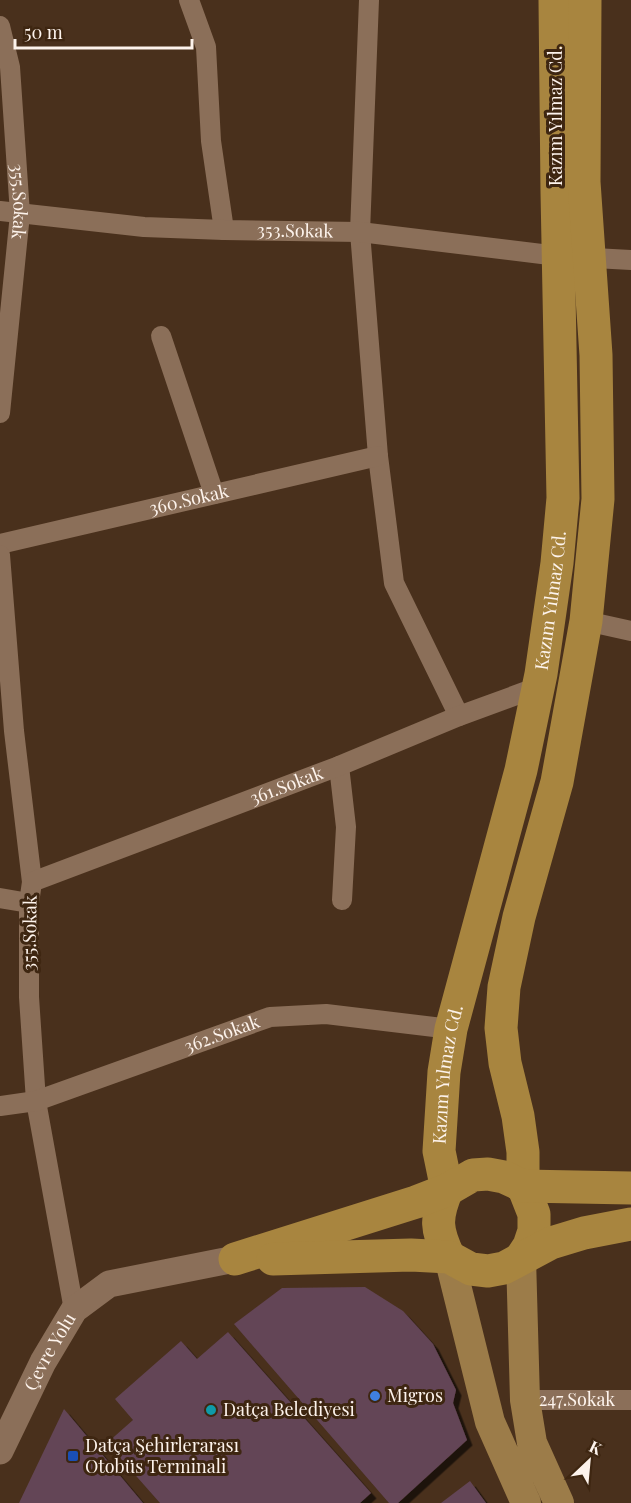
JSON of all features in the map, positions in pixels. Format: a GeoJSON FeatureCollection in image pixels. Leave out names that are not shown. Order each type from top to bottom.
{"type":"FeatureCollection","features":[{"type":"Feature","properties":{"kind":"highway","name":"Kazım Yılmaz Cd."},"geometry":{"type":"LineString","coordinates":[[523,1186],[523,1152],[518,1116],[505,1063],[501,1028],[504,987],[519,917],[557,782],[586,621],[598,499],[596,355],[574,257],[555,0]]}},
{"type":"Feature","properties":{"kind":"highway","name":"Kazım Yılmaz Cd."},"geometry":{"type":"LineString","coordinates":[[447,1190],[439,1151],[444,1072],[451,1029],[521,770],[550,621],[563,498],[574,257],[584,182],[585,0]]}},
{"type":"Feature","properties":{"kind":"highway"},"geometry":{"type":"LineString","coordinates":[[236,1259],[363,1220],[447,1190],[473,1176],[489,1174],[504,1177],[523,1186],[631,1188]]}},
{"type":"Feature","properties":{"kind":"highway"},"geometry":{"type":"LineString","coordinates":[[521,1258],[529,1246],[534,1231],[534,1214],[523,1186]]}},
{"type":"Feature","properties":{"kind":"highway"},"geometry":{"type":"LineString","coordinates":[[447,1190],[440,1206],[437,1222],[440,1237],[449,1257]]}},
{"type":"Feature","properties":{"kind":"highway"},"geometry":{"type":"LineString","coordinates":[[236,1259],[411,1255],[449,1257],[471,1269],[488,1271],[504,1268],[551,1243],[631,1224]]}},
{"type":"Feature","properties":{"kind":"main road"},"geometry":{"type":"LineString","coordinates":[[449,1257],[490,1422],[526,1503]]}},
{"type":"Feature","properties":{"kind":"main road"},"geometry":{"type":"LineString","coordinates":[[521,1258],[525,1400],[532,1443],[559,1503]]}},
{"type":"Feature","properties":{"kind":"street"},"geometry":{"type":"LineString","coordinates":[[189,0],[206,47],[211,141],[224,230]]}},
{"type":"Feature","properties":{"kind":"street"},"geometry":{"type":"LineString","coordinates":[[369,0],[360,232],[378,456],[394,583],[459,716]]}},
{"type":"Feature","properties":{"kind":"street","name":"355.Sokak"},"geometry":{"type":"LineString","coordinates":[[0,26],[10,67],[20,214],[0,413]]}},
{"type":"Feature","properties":{"kind":"street","name":"353.Sokak"},"geometry":{"type":"LineString","coordinates":[[0,211],[144,226],[360,232],[574,257],[631,260]]}},
{"type":"Feature","properties":{"kind":"street"},"geometry":{"type":"LineString","coordinates":[[161,336],[214,494]]}},
{"type":"Feature","properties":{"kind":"street","name":"360.Sokak"},"geometry":{"type":"LineString","coordinates":[[0,544],[378,456]]}},
{"type":"Feature","properties":{"kind":"street","name":"355.Sokak"},"geometry":{"type":"LineString","coordinates":[[0,555],[14,731],[32,882],[29,903],[29,997],[36,1101],[74,1310]]}},
{"type":"Feature","properties":{"kind":"street"},"geometry":{"type":"LineString","coordinates":[[586,621],[631,631]]}},
{"type":"Feature","properties":{"kind":"street","name":"361.Sokak"},"geometry":{"type":"LineString","coordinates":[[32,882],[339,766],[459,716],[538,687]]}},
{"type":"Feature","properties":{"kind":"street"},"geometry":{"type":"LineString","coordinates":[[339,766],[346,827],[342,900]]}},
{"type":"Feature","properties":{"kind":"street"},"geometry":{"type":"LineString","coordinates":[[0,898],[29,903]]}},
{"type":"Feature","properties":{"kind":"street","name":"362.Sokak"},"geometry":{"type":"LineString","coordinates":[[0,1106],[36,1101],[270,1017],[326,1014],[451,1029]]}},
{"type":"Feature","properties":{"kind":"street","name":"Çevre Yolu"},"geometry":{"type":"LineString","coordinates":[[0,1451],[43,1362],[74,1310],[109,1284],[236,1259]]}},
{"type":"Feature","properties":{"kind":"street","name":"247.Sokak"},"geometry":{"type":"LineString","coordinates":[[525,1400],[631,1400]]}},
{"type":"Feature","properties":{"kind":"building","name":"Migros"},"geometry":{"type":"Polygon","coordinates":[[[365,1287],[403,1311],[433,1344],[456,1390],[453,1403],[467,1440],[398,1503],[389,1503],[234,1324],[282,1288],[365,1287]]]}},
{"type":"Feature","properties":{"kind":"building","name":"Datça Belediyesi"},"geometry":{"type":"Polygon","coordinates":[[[228,1332],[371,1493],[360,1503],[160,1503],[107,1443],[133,1420],[115,1399],[181,1341],[197,1359],[228,1332]]]}},
{"type":"Feature","properties":{"kind":"building","name":"Datça Şehirlerarası Otobüs Terminali"},"geometry":{"type":"Polygon","coordinates":[[[64,1409],[143,1503],[19,1503],[64,1409]]]}},
{"type":"Feature","properties":{"kind":"building"},"geometry":{"type":"Polygon","coordinates":[[[470,1481],[486,1503],[441,1503],[470,1481]]]}},
{"type":"Feature","properties":{"kind":"place","name":"Migros"},"geometry":{"type":"Point","coordinates":[375,1396]}},
{"type":"Feature","properties":{"kind":"place","name":"Datça Belediyesi"},"geometry":{"type":"Point","coordinates":[211,1410]}},
{"type":"Feature","properties":{"kind":"place","name":"Datça Şehirlerarası Otobüs Terminali"},"geometry":{"type":"Point","coordinates":[73,1456]}}]}
